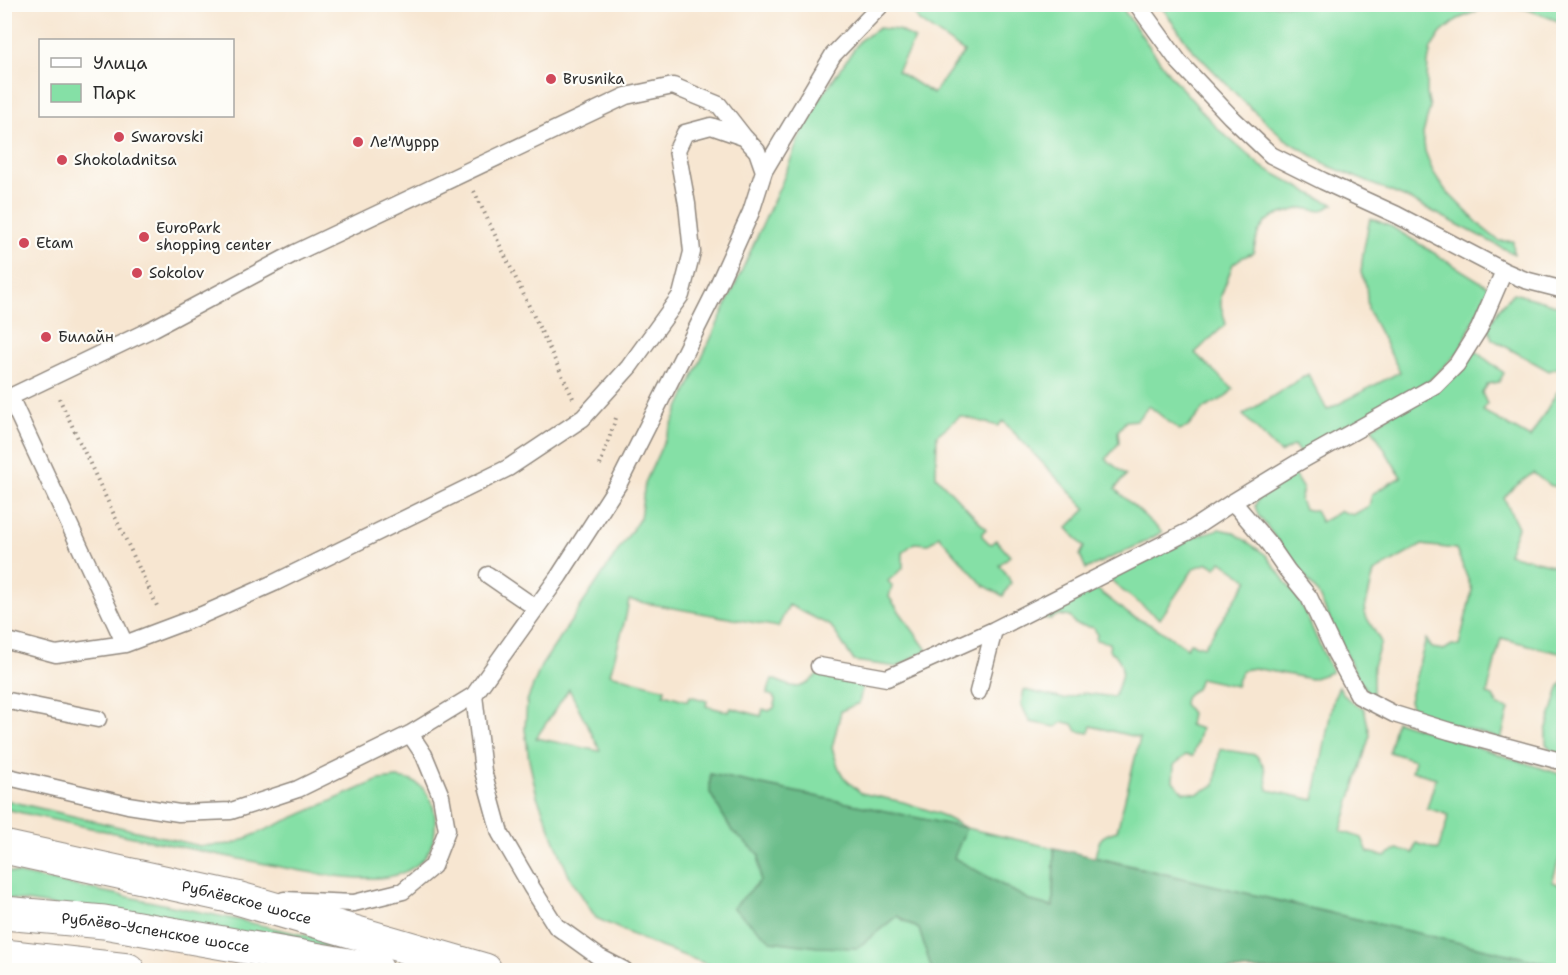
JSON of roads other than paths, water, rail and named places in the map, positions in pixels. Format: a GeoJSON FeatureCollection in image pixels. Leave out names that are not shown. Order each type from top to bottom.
{"type":"FeatureCollection","features":[{"type":"Feature","properties":{"kind":"main road","name":"Рублёвское шоссе"},"geometry":{"type":"LineString","coordinates":[[4,846],[237,898],[485,970]]}},
{"type":"Feature","properties":{"kind":"main road","name":"Рублёво-Успенское шоссе"},"geometry":{"type":"LineString","coordinates":[[4,913],[104,922],[377,970]]}},
{"type":"Feature","properties":{"kind":"main road"},"geometry":{"type":"LineString","coordinates":[[4,956],[128,970]]}},
{"type":"Feature","properties":{"kind":"lane"},"geometry":{"type":"LineString","coordinates":[[4,776],[169,812],[231,812],[298,789],[410,734],[474,695],[559,576],[619,483],[751,213],[764,171],[833,55],[882,4]]}},
{"type":"Feature","properties":{"kind":"lane"},"geometry":{"type":"LineString","coordinates":[[1137,4],[1179,62],[1271,155],[1323,182],[1397,215],[1504,271],[1525,280],[1563,290]]}},
{"type":"Feature","properties":{"kind":"lane"},"geometry":{"type":"LineString","coordinates":[[125,644],[7,396],[154,328],[296,253],[626,96],[673,86],[719,105],[757,151],[764,171]]}},
{"type":"Feature","properties":{"kind":"lane"},"geometry":{"type":"LineString","coordinates":[[4,640],[56,654],[125,644],[202,615],[273,583],[508,468],[583,418],[629,367],[681,295],[692,252],[687,204],[677,150],[686,133],[711,126],[744,137]]}},
{"type":"Feature","properties":{"kind":"lane"},"geometry":{"type":"LineString","coordinates":[[819,666],[887,678],[994,630],[1189,531],[1297,463],[1435,386],[1457,364],[1479,328],[1504,271]]}},
{"type":"Feature","properties":{"kind":"lane"},"geometry":{"type":"LineString","coordinates":[[1233,502],[1269,544],[1309,597],[1359,696],[1394,714],[1563,762]]}},
{"type":"Feature","properties":{"kind":"lane"},"geometry":{"type":"LineString","coordinates":[[488,575],[536,608]]}},
{"type":"Feature","properties":{"kind":"lane"},"geometry":{"type":"LineString","coordinates":[[978,692],[994,630]]}},
{"type":"Feature","properties":{"kind":"lane"},"geometry":{"type":"LineString","coordinates":[[474,695],[483,771],[500,833],[556,926],[599,957],[624,970]]}},
{"type":"Feature","properties":{"kind":"lane"},"geometry":{"type":"LineString","coordinates":[[4,700],[98,719]]}},
{"type":"Feature","properties":{"kind":"lane"},"geometry":{"type":"LineString","coordinates":[[237,898],[354,903],[403,891],[433,866],[447,830],[441,796],[424,755],[410,734]]}},
{"type":"Feature","properties":{"kind":"place","name":"Brusnika"},"geometry":{"type":"Point","coordinates":[551,79]}},
{"type":"Feature","properties":{"kind":"place","name":"Swarovski"},"geometry":{"type":"Point","coordinates":[119,137]}},
{"type":"Feature","properties":{"kind":"place","name":"Ле'Муррр"},"geometry":{"type":"Point","coordinates":[358,142]}},
{"type":"Feature","properties":{"kind":"place","name":"Shokoladnitsa"},"geometry":{"type":"Point","coordinates":[62,160]}},
{"type":"Feature","properties":{"kind":"place","name":"EuroPark shopping center"},"geometry":{"type":"Point","coordinates":[144,237]}},
{"type":"Feature","properties":{"kind":"place","name":"Etam"},"geometry":{"type":"Point","coordinates":[24,243]}},
{"type":"Feature","properties":{"kind":"place","name":"Sokolov"},"geometry":{"type":"Point","coordinates":[137,273]}},
{"type":"Feature","properties":{"kind":"place","name":"Билайн"},"geometry":{"type":"Point","coordinates":[46,337]}}]}
